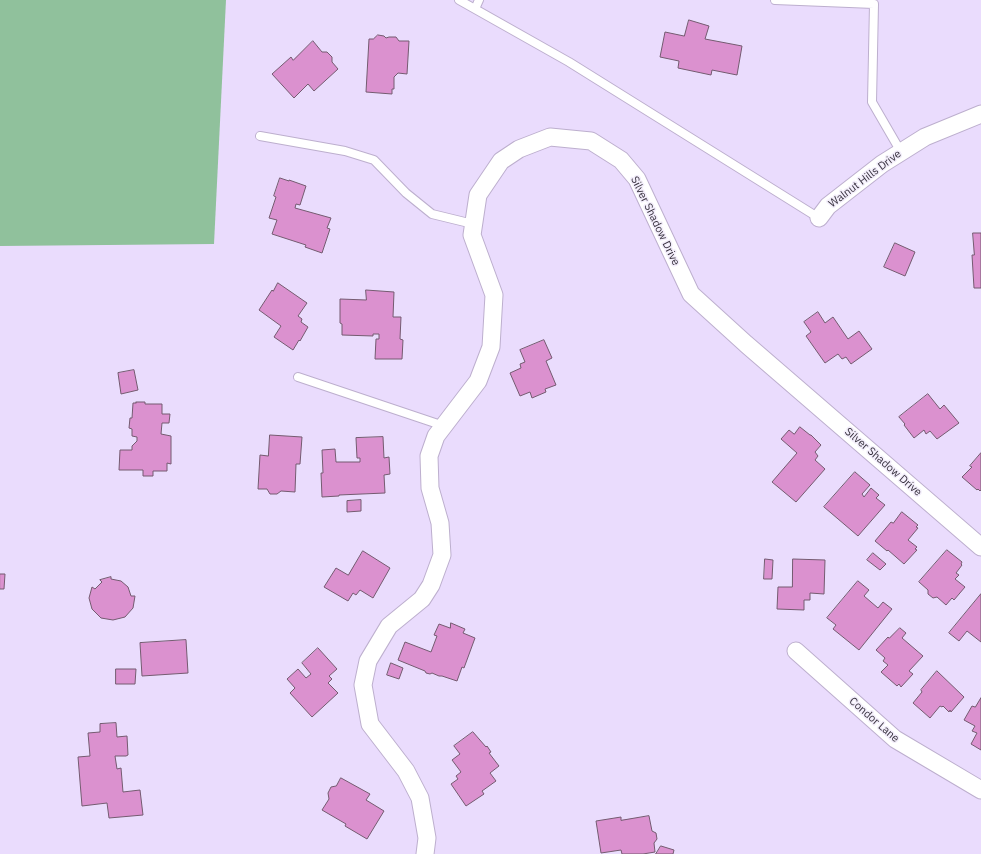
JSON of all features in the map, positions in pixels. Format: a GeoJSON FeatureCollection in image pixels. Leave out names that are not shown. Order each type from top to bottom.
{"type":"FeatureCollection","features":[{"type":"Feature","properties":{"kind":"street","name":"Walnut Hills Drive"},"geometry":{"type":"LineString","coordinates":[[819,218],[828,206],[882,164],[925,137],[981,114]]}},
{"type":"Feature","properties":{"kind":"street","name":"Silver Shadow Drive"},"geometry":{"type":"LineString","coordinates":[[425,854],[427,838],[420,798],[406,771],[370,724],[363,685],[368,661],[389,626],[422,599],[431,585],[442,555],[440,523],[430,488],[429,456],[436,436],[478,381],[491,348],[494,295],[472,235],[478,196],[501,161],[519,148],[550,137],[591,141],[621,160],[637,179],[691,294],[746,344],[981,547]]}},
{"type":"Feature","properties":{"kind":"street","name":"Condor Lane"},"geometry":{"type":"LineString","coordinates":[[796,651],[895,739],[981,790]]}},
{"type":"Feature","properties":{"kind":"lane"},"geometry":{"type":"LineString","coordinates":[[459,0],[569,62],[819,218]]}},
{"type":"Feature","properties":{"kind":"lane"},"geometry":{"type":"LineString","coordinates":[[475,9],[479,0]]}},
{"type":"Feature","properties":{"kind":"lane"},"geometry":{"type":"LineString","coordinates":[[775,0],[874,4],[872,102],[901,152]]}},
{"type":"Feature","properties":{"kind":"lane"},"geometry":{"type":"LineString","coordinates":[[260,136],[345,151],[374,160],[406,194],[432,214],[474,224]]}},
{"type":"Feature","properties":{"kind":"lane"},"geometry":{"type":"LineString","coordinates":[[298,377],[444,426]]}},
{"type":"Feature","properties":{"kind":"green space"},"geometry":{"type":"Polygon","coordinates":[[[0,0],[226,0],[214,244],[0,246],[0,0]]]}},
{"type":"Feature","properties":{"kind":"building"},"geometry":{"type":"Polygon","coordinates":[[[689,20],[709,26],[705,39],[742,46],[737,75],[712,70],[711,75],[678,68],[679,61],[660,57],[665,32],[684,36],[689,20]]]}},
{"type":"Feature","properties":{"kind":"building"},"geometry":{"type":"Polygon","coordinates":[[[378,35],[386,38],[396,37],[399,41],[409,41],[407,74],[398,73],[394,77],[394,89],[392,89],[392,94],[366,92],[369,39],[373,39],[378,35]]]}},
{"type":"Feature","properties":{"kind":"building"},"geometry":{"type":"Polygon","coordinates":[[[313,41],[322,52],[327,52],[332,57],[332,62],[338,69],[314,91],[308,84],[294,98],[272,74],[291,57],[293,60],[313,41]]]}},
{"type":"Feature","properties":{"kind":"building"},"geometry":{"type":"Polygon","coordinates":[[[280,178],[306,186],[300,205],[296,204],[295,208],[331,218],[327,228],[330,229],[322,253],[305,247],[306,245],[272,234],[277,220],[269,218],[280,178]]]}},
{"type":"Feature","properties":{"kind":"building"},"geometry":{"type":"Polygon","coordinates":[[[973,233],[981,233],[981,288],[974,288],[972,255],[974,255],[973,233]]]}},
{"type":"Feature","properties":{"kind":"building"},"geometry":{"type":"Polygon","coordinates":[[[895,243],[915,252],[905,276],[884,267],[895,243]]]}},
{"type":"Feature","properties":{"kind":"building"},"geometry":{"type":"Polygon","coordinates":[[[278,283],[307,303],[298,316],[302,319],[301,322],[308,327],[293,350],[274,337],[281,326],[259,310],[278,283]]]}},
{"type":"Feature","properties":{"kind":"building"},"geometry":{"type":"Polygon","coordinates":[[[366,290],[394,292],[393,317],[401,317],[400,339],[403,340],[402,359],[375,359],[376,339],[379,339],[379,334],[373,334],[373,336],[342,335],[342,324],[340,323],[340,299],[366,300],[366,290]]]}},
{"type":"Feature","properties":{"kind":"building"},"geometry":{"type":"Polygon","coordinates":[[[818,312],[825,323],[833,317],[848,339],[859,331],[872,349],[851,364],[846,357],[842,359],[838,354],[825,363],[806,336],[811,332],[804,322],[818,312]]]}},
{"type":"Feature","properties":{"kind":"building"},"geometry":{"type":"Polygon","coordinates":[[[544,340],[552,358],[546,361],[556,385],[545,389],[546,392],[532,398],[530,392],[520,396],[510,373],[521,368],[520,364],[525,362],[520,350],[544,340]]]}},
{"type":"Feature","properties":{"kind":"building"},"geometry":{"type":"Polygon","coordinates":[[[134,370],[138,390],[121,394],[118,373],[134,370]]]}},
{"type":"Feature","properties":{"kind":"building"},"geometry":{"type":"Polygon","coordinates":[[[928,394],[940,409],[944,405],[959,423],[937,439],[930,431],[926,434],[924,430],[914,438],[899,417],[928,394]]]}},
{"type":"Feature","properties":{"kind":"building"},"geometry":{"type":"Polygon","coordinates":[[[145,402],[145,404],[162,404],[162,414],[170,414],[169,423],[162,423],[161,434],[171,436],[171,464],[167,463],[167,471],[153,471],[153,476],[143,476],[143,470],[119,470],[120,450],[132,450],[132,446],[137,441],[137,437],[132,436],[132,429],[129,428],[130,418],[132,418],[133,403],[145,402]]]}},
{"type":"Feature","properties":{"kind":"building"},"geometry":{"type":"Polygon","coordinates":[[[800,427],[821,445],[815,452],[818,456],[815,460],[825,469],[796,502],[772,482],[797,453],[781,439],[789,430],[794,434],[800,427]]]}},
{"type":"Feature","properties":{"kind":"building"},"geometry":{"type":"Polygon","coordinates":[[[270,435],[302,437],[300,464],[296,464],[295,492],[281,491],[277,494],[270,494],[267,489],[258,489],[260,455],[268,456],[270,435]]]}},
{"type":"Feature","properties":{"kind":"building"},"geometry":{"type":"Polygon","coordinates":[[[383,437],[384,458],[389,457],[390,474],[384,475],[385,493],[322,497],[322,450],[335,449],[336,462],[360,462],[360,458],[357,458],[356,438],[383,437]]]}},
{"type":"Feature","properties":{"kind":"building"},"geometry":{"type":"Polygon","coordinates":[[[981,453],[980,491],[962,477],[972,467],[970,466],[981,453]]]}},
{"type":"Feature","properties":{"kind":"building"},"geometry":{"type":"Polygon","coordinates":[[[855,472],[870,485],[862,494],[864,497],[871,488],[879,495],[876,498],[885,505],[858,536],[824,507],[855,472]]]}},
{"type":"Feature","properties":{"kind":"building"},"geometry":{"type":"Polygon","coordinates":[[[361,500],[361,511],[347,512],[347,501],[361,500]]]}},
{"type":"Feature","properties":{"kind":"building"},"geometry":{"type":"Polygon","coordinates":[[[902,512],[918,525],[916,527],[918,528],[908,540],[917,547],[915,549],[917,550],[904,564],[875,541],[891,522],[893,523],[902,512]]]}},
{"type":"Feature","properties":{"kind":"building"},"geometry":{"type":"Polygon","coordinates":[[[947,550],[962,562],[962,565],[956,573],[959,575],[955,579],[965,587],[954,600],[952,598],[946,605],[937,597],[933,598],[928,594],[928,590],[919,582],[947,550]]]}},
{"type":"Feature","properties":{"kind":"building"},"geometry":{"type":"Polygon","coordinates":[[[363,551],[390,568],[373,598],[360,590],[356,595],[353,593],[348,601],[324,587],[336,568],[348,575],[363,551]]]}},
{"type":"Feature","properties":{"kind":"building"},"geometry":{"type":"Polygon","coordinates":[[[873,553],[886,564],[880,570],[867,560],[873,553]]]}},
{"type":"Feature","properties":{"kind":"building"},"geometry":{"type":"Polygon","coordinates":[[[765,559],[773,560],[772,579],[764,579],[765,559]]]}},
{"type":"Feature","properties":{"kind":"building"},"geometry":{"type":"Polygon","coordinates":[[[793,559],[825,560],[824,594],[810,593],[810,600],[804,600],[804,610],[777,609],[778,587],[792,587],[793,559]]]}},
{"type":"Feature","properties":{"kind":"building"},"geometry":{"type":"Polygon","coordinates":[[[0,574],[5,574],[4,589],[0,589],[0,574]]]}},
{"type":"Feature","properties":{"kind":"building"},"geometry":{"type":"Polygon","coordinates":[[[111,577],[111,579],[121,581],[128,587],[131,596],[135,596],[133,608],[125,617],[113,620],[101,618],[92,609],[89,598],[92,587],[95,589],[102,582],[100,580],[111,577]]]}},
{"type":"Feature","properties":{"kind":"building"},"geometry":{"type":"Polygon","coordinates":[[[858,581],[869,590],[864,596],[878,608],[883,602],[892,609],[859,650],[833,629],[836,625],[827,618],[858,581]]]}},
{"type":"Feature","properties":{"kind":"building"},"geometry":{"type":"Polygon","coordinates":[[[981,594],[981,642],[967,631],[959,641],[949,633],[981,594]]]}},
{"type":"Feature","properties":{"kind":"building"},"geometry":{"type":"Polygon","coordinates":[[[451,623],[465,629],[463,633],[475,638],[464,668],[462,667],[457,681],[432,673],[426,673],[425,671],[398,660],[405,642],[431,652],[437,636],[434,635],[439,624],[450,628],[451,623]]]}},
{"type":"Feature","properties":{"kind":"building"},"geometry":{"type":"Polygon","coordinates":[[[900,628],[906,633],[902,638],[923,656],[909,671],[913,674],[901,687],[899,684],[897,686],[881,672],[888,665],[883,661],[885,658],[876,650],[888,637],[889,638],[900,628]]]}},
{"type":"Feature","properties":{"kind":"building"},"geometry":{"type":"Polygon","coordinates":[[[186,640],[188,673],[142,676],[140,643],[186,640]]]}},
{"type":"Feature","properties":{"kind":"building"},"geometry":{"type":"Polygon","coordinates":[[[318,648],[337,669],[329,676],[332,679],[328,683],[338,693],[312,717],[290,693],[295,688],[287,679],[298,669],[306,678],[311,674],[302,663],[318,648]]]}},
{"type":"Feature","properties":{"kind":"building"},"geometry":{"type":"Polygon","coordinates":[[[391,663],[403,668],[399,679],[387,675],[391,663]]]}},
{"type":"Feature","properties":{"kind":"building"},"geometry":{"type":"Polygon","coordinates":[[[116,669],[136,669],[135,684],[116,684],[116,669]]]}},
{"type":"Feature","properties":{"kind":"building"},"geometry":{"type":"Polygon","coordinates":[[[937,671],[964,697],[951,712],[943,706],[940,706],[930,718],[913,703],[922,692],[921,690],[937,671]]]}},
{"type":"Feature","properties":{"kind":"building"},"geometry":{"type":"Polygon","coordinates":[[[981,698],[981,750],[971,744],[977,733],[972,731],[975,726],[964,720],[972,706],[975,707],[981,698]]]}},
{"type":"Feature","properties":{"kind":"building"},"geometry":{"type":"Polygon","coordinates":[[[116,723],[117,737],[127,736],[128,755],[115,756],[117,769],[121,768],[123,792],[140,790],[143,815],[109,818],[107,803],[82,806],[78,757],[90,756],[88,733],[100,732],[100,724],[116,723]]]}},
{"type":"Feature","properties":{"kind":"building"},"geometry":{"type":"Polygon","coordinates":[[[473,732],[486,747],[487,746],[491,752],[489,753],[499,766],[490,773],[496,781],[482,791],[484,794],[466,806],[451,784],[458,779],[456,776],[461,772],[452,760],[460,754],[454,746],[473,732]]]}},
{"type":"Feature","properties":{"kind":"building"},"geometry":{"type":"Polygon","coordinates":[[[341,778],[370,794],[366,800],[384,811],[367,839],[345,826],[346,824],[322,810],[329,799],[328,793],[331,787],[336,786],[341,778]]]}},
{"type":"Feature","properties":{"kind":"building"},"geometry":{"type":"Polygon","coordinates":[[[649,816],[652,831],[656,833],[657,839],[654,843],[655,852],[643,854],[622,854],[621,850],[601,853],[596,821],[621,817],[621,820],[649,816]]]}},
{"type":"Feature","properties":{"kind":"building"},"geometry":{"type":"Polygon","coordinates":[[[661,846],[674,850],[673,854],[656,854],[661,846]]]}}]}
